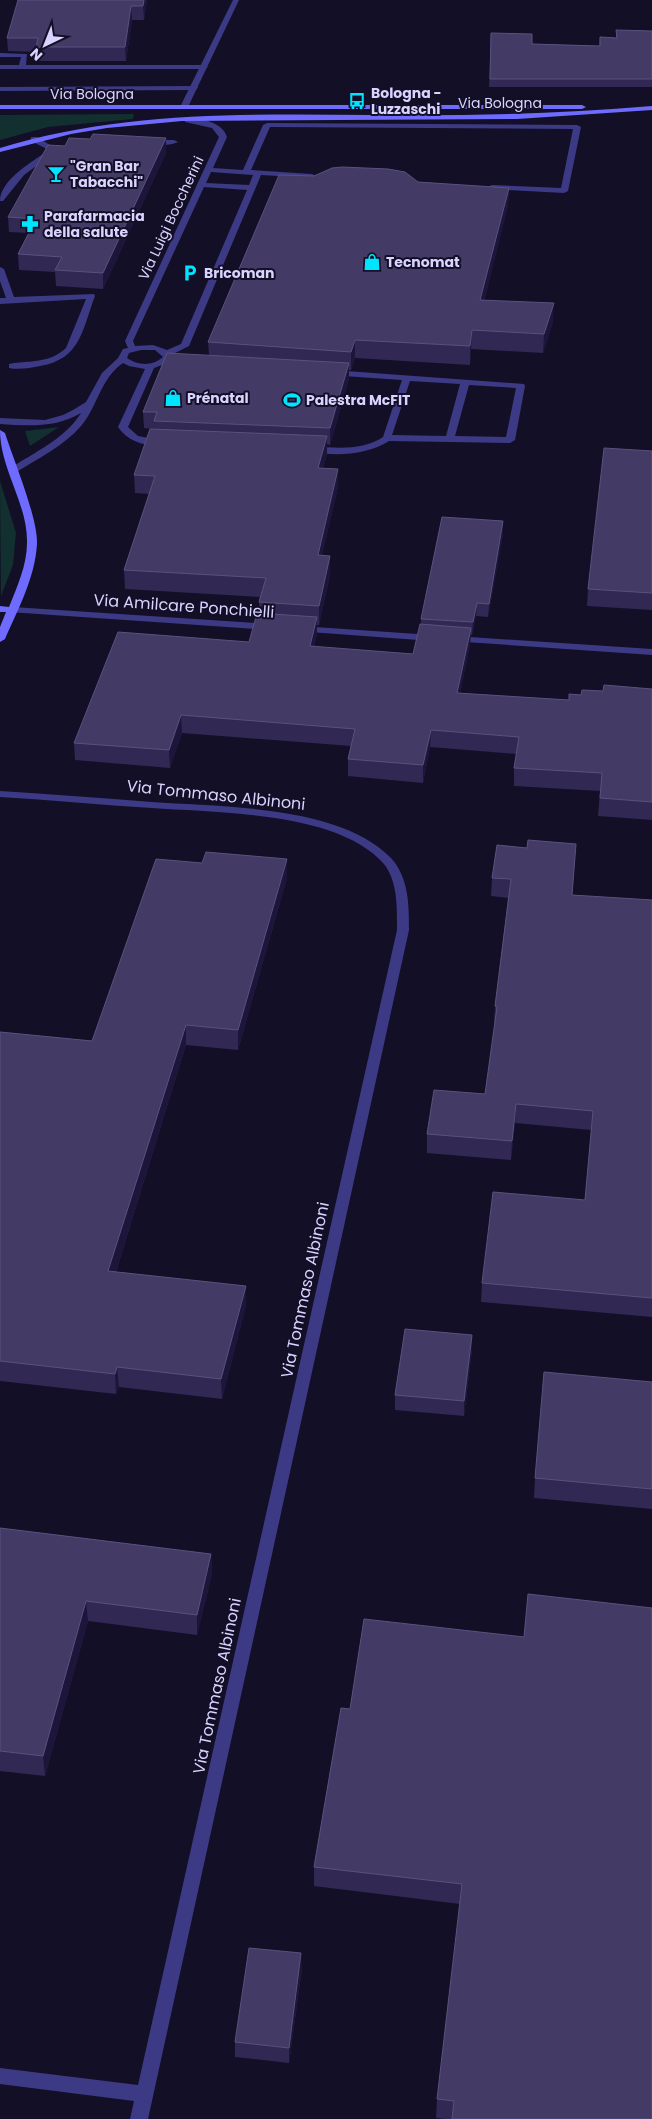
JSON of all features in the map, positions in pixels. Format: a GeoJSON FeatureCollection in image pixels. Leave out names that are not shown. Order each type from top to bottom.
{"type":"FeatureCollection","features":[{"type":"Feature","properties":{"kind":"main road","name":"Via Bologna"},"geometry":{"type":"LineString","coordinates":[[0,107],[652,108]]}},
{"type":"Feature","properties":{"kind":"main road","name":"Via Bologna"},"geometry":{"type":"LineString","coordinates":[[138,124],[170,116],[184,107]]}},
{"type":"Feature","properties":{"kind":"main road","name":"Via Bologna"},"geometry":{"type":"LineString","coordinates":[[0,150],[34,139],[86,129],[188,120],[270,117],[544,117],[652,108]]}},
{"type":"Feature","properties":{"kind":"main road"},"geometry":{"type":"LineString","coordinates":[[0,433],[32,535],[29,564],[0,640]]}},
{"type":"Feature","properties":{"kind":"main road"},"geometry":{"type":"LineString","coordinates":[[0,609],[13,610]]}},
{"type":"Feature","properties":{"kind":"street"},"geometry":{"type":"LineString","coordinates":[[184,107],[236,0]]}},
{"type":"Feature","properties":{"kind":"street"},"geometry":{"type":"LineString","coordinates":[[0,55],[25,55],[22,67]]}},
{"type":"Feature","properties":{"kind":"street"},"geometry":{"type":"LineString","coordinates":[[0,67],[204,66]]}},
{"type":"Feature","properties":{"kind":"street","name":"Via Bologna"},"geometry":{"type":"LineString","coordinates":[[0,88],[194,88]]}},
{"type":"Feature","properties":{"kind":"street","name":"Via Luigi Boccherini"},"geometry":{"type":"LineString","coordinates":[[12,471],[72,430],[82,418],[106,372],[123,359],[124,353],[132,348],[129,341],[223,137],[222,133],[215,126],[188,120]]}},
{"type":"Feature","properties":{"kind":"street"},"geometry":{"type":"LineString","coordinates":[[246,172],[267,125],[577,127],[564,191],[479,186]]}},
{"type":"Feature","properties":{"kind":"street"},"geometry":{"type":"LineString","coordinates":[[34,139],[54,150]]}},
{"type":"Feature","properties":{"kind":"street"},"geometry":{"type":"LineString","coordinates":[[146,142],[174,142]]}},
{"type":"Feature","properties":{"kind":"street"},"geometry":{"type":"LineString","coordinates":[[0,199],[21,173],[54,150],[63,148]]}},
{"type":"Feature","properties":{"kind":"street"},"geometry":{"type":"LineString","coordinates":[[208,170],[323,177]]}},
{"type":"Feature","properties":{"kind":"street"},"geometry":{"type":"LineString","coordinates":[[123,359],[134,365],[151,366],[185,346],[258,173]]}},
{"type":"Feature","properties":{"kind":"street"},"geometry":{"type":"LineString","coordinates":[[201,185],[253,188]]}},
{"type":"Feature","properties":{"kind":"street"},"geometry":{"type":"LineString","coordinates":[[0,269],[11,300]]}},
{"type":"Feature","properties":{"kind":"street"},"geometry":{"type":"LineString","coordinates":[[0,301],[91,296],[70,349],[65,356],[40,364],[12,366]]}},
{"type":"Feature","properties":{"kind":"street"},"geometry":{"type":"LineString","coordinates":[[132,348],[159,348],[165,358],[173,362]]}},
{"type":"Feature","properties":{"kind":"street"},"geometry":{"type":"LineString","coordinates":[[151,366],[123,427],[125,432],[136,440],[176,443]]}},
{"type":"Feature","properties":{"kind":"street"},"geometry":{"type":"LineString","coordinates":[[303,449],[357,449],[376,445],[387,438],[510,440],[521,386],[319,372]]}},
{"type":"Feature","properties":{"kind":"street"},"geometry":{"type":"LineString","coordinates":[[387,438],[407,378]]}},
{"type":"Feature","properties":{"kind":"street"},"geometry":{"type":"LineString","coordinates":[[450,439],[465,382]]}},
{"type":"Feature","properties":{"kind":"street","name":"Via Luigi Boccherini"},"geometry":{"type":"LineString","coordinates":[[0,421],[26,423],[64,419],[76,414],[90,402]]}},
{"type":"Feature","properties":{"kind":"street","name":"Via Amilcare Ponchielli"},"geometry":{"type":"LineString","coordinates":[[13,610],[652,652]]}},
{"type":"Feature","properties":{"kind":"street","name":"Via Tommaso Albinoni"},"geometry":{"type":"LineString","coordinates":[[0,794],[282,816],[313,823],[343,832],[367,845],[386,860],[396,874],[403,894],[403,930],[139,2119]]}},
{"type":"Feature","properties":{"kind":"street"},"geometry":{"type":"LineString","coordinates":[[0,2076],[145,2094]]}},
{"type":"Feature","properties":{"kind":"green space"},"geometry":{"type":"Polygon","coordinates":[[[134,114],[133,119],[48,127],[0,140],[0,115],[134,114]]]}},
{"type":"Feature","properties":{"kind":"green space"},"geometry":{"type":"Polygon","coordinates":[[[59,427],[30,446],[25,431],[59,427]]]}},
{"type":"Feature","properties":{"kind":"green space"},"geometry":{"type":"Polygon","coordinates":[[[0,481],[16,533],[13,565],[1,596],[0,481]]]}},
{"type":"Feature","properties":{"kind":"building"},"geometry":{"type":"Polygon","coordinates":[[[18,0],[144,0],[143,6],[131,6],[125,47],[36,47],[38,38],[7,38],[18,0]]]}},
{"type":"Feature","properties":{"kind":"building"},"geometry":{"type":"Polygon","coordinates":[[[616,30],[652,31],[652,79],[490,79],[491,33],[532,34],[532,44],[600,46],[600,37],[617,38],[616,30]]]}},
{"type":"Feature","properties":{"kind":"building"},"geometry":{"type":"Polygon","coordinates":[[[93,134],[166,138],[103,273],[55,270],[62,257],[18,254],[36,219],[8,217],[48,145],[65,146],[69,138],[90,139],[93,134]]]}},
{"type":"Feature","properties":{"kind":"building","name":"Tecnomat"},"geometry":{"type":"Polygon","coordinates":[[[332,168],[388,169],[405,172],[418,182],[509,188],[480,300],[554,303],[544,334],[472,330],[470,346],[355,340],[351,352],[208,342],[279,175],[314,176],[332,168]]]}},
{"type":"Feature","properties":{"kind":"building"},"geometry":{"type":"Polygon","coordinates":[[[167,353],[349,363],[330,428],[154,421],[157,412],[143,412],[167,353]]]}},
{"type":"Feature","properties":{"kind":"building"},"geometry":{"type":"Polygon","coordinates":[[[150,429],[327,436],[318,468],[338,469],[318,555],[330,556],[319,606],[259,602],[266,578],[124,570],[155,476],[134,475],[150,429]]]}},
{"type":"Feature","properties":{"kind":"building"},"geometry":{"type":"Polygon","coordinates":[[[604,448],[652,451],[652,593],[588,589],[604,448]]]}},
{"type":"Feature","properties":{"kind":"building"},"geometry":{"type":"Polygon","coordinates":[[[442,517],[503,521],[489,604],[477,603],[473,622],[421,619],[442,517]]]}},
{"type":"Feature","properties":{"kind":"building"},"geometry":{"type":"Polygon","coordinates":[[[257,613],[317,617],[310,646],[413,654],[420,624],[471,628],[457,693],[569,700],[569,694],[581,695],[582,690],[603,691],[604,685],[652,689],[652,802],[600,798],[602,773],[514,768],[519,737],[431,730],[423,765],[348,759],[355,729],[181,715],[169,750],[74,743],[118,632],[249,642],[257,613]]]}},
{"type":"Feature","properties":{"kind":"building"},"geometry":{"type":"Polygon","coordinates":[[[528,840],[576,844],[572,895],[652,900],[652,1298],[482,1283],[493,1192],[585,1200],[593,1111],[516,1104],[512,1141],[427,1134],[434,1090],[485,1094],[511,879],[492,878],[497,845],[527,848],[528,840]]]}},
{"type":"Feature","properties":{"kind":"building"},"geometry":{"type":"Polygon","coordinates":[[[206,852],[287,859],[238,1030],[186,1025],[108,1271],[246,1286],[221,1379],[117,1367],[115,1374],[0,1361],[0,1032],[92,1041],[156,859],[202,863],[206,852]]]}},
{"type":"Feature","properties":{"kind":"building"},"geometry":{"type":"Polygon","coordinates":[[[405,1329],[472,1335],[464,1401],[395,1395],[405,1329]]]}},
{"type":"Feature","properties":{"kind":"building"},"geometry":{"type":"Polygon","coordinates":[[[544,1372],[652,1382],[652,1489],[535,1478],[544,1372]]]}},
{"type":"Feature","properties":{"kind":"building"},"geometry":{"type":"Polygon","coordinates":[[[0,1528],[211,1554],[197,1615],[86,1601],[43,1756],[0,1751],[0,1528]]]}},
{"type":"Feature","properties":{"kind":"building"},"geometry":{"type":"Polygon","coordinates":[[[528,1594],[652,1608],[652,2119],[452,2119],[454,2101],[437,2099],[462,1884],[314,1867],[341,1708],[350,1709],[364,1619],[524,1637],[528,1594]]]}},
{"type":"Feature","properties":{"kind":"building"},"geometry":{"type":"Polygon","coordinates":[[[249,1948],[301,1953],[289,2048],[235,2042],[249,1948]]]}},
{"type":"Feature","properties":{"kind":"place","name":"Bologna - Luzzaschi"},"geometry":{"type":"Point","coordinates":[357,101]}},
{"type":"Feature","properties":{"kind":"place","name":"\"Gran Bar Tabacchi\""},"geometry":{"type":"Point","coordinates":[56,174]}},
{"type":"Feature","properties":{"kind":"place","name":"Parafarmacia della salute"},"geometry":{"type":"Point","coordinates":[30,224]}},
{"type":"Feature","properties":{"kind":"place","name":"Tecnomat"},"geometry":{"type":"Point","coordinates":[372,262]}},
{"type":"Feature","properties":{"kind":"place","name":"Bricoman"},"geometry":{"type":"Point","coordinates":[190,273]}},
{"type":"Feature","properties":{"kind":"place","name":"Prénatal"},"geometry":{"type":"Point","coordinates":[173,398]}},
{"type":"Feature","properties":{"kind":"place","name":"Palestra McFIT"},"geometry":{"type":"Point","coordinates":[292,400]}}]}
